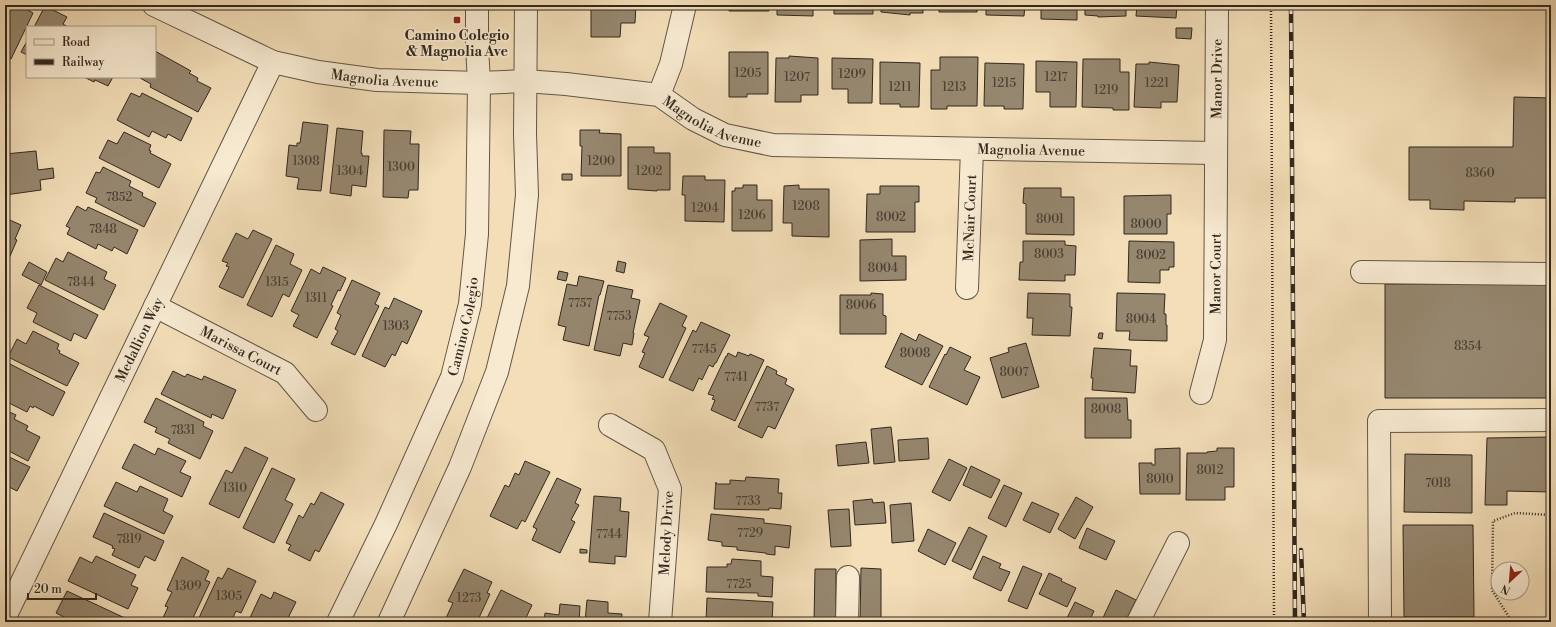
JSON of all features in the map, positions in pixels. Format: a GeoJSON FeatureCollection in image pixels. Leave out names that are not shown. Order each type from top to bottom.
{"type":"FeatureCollection","features":[{"type":"Feature","properties":{"kind":"street","name":"Magnolia Avenue"},"geometry":{"type":"LineString","coordinates":[[154,5],[273,62],[318,72],[377,80],[479,83],[526,81],[566,84],[659,95],[693,119],[725,135],[773,144],[1215,152]]}},
{"type":"Feature","properties":{"kind":"street","name":"Camino Colegio"},"geometry":{"type":"LineString","coordinates":[[338,622],[386,524],[452,377],[470,304],[477,234],[479,83],[477,5]]}},
{"type":"Feature","properties":{"kind":"street"},"geometry":{"type":"LineString","coordinates":[[389,622],[460,467],[497,372],[518,286],[527,195],[524,134],[526,5]]}},
{"type":"Feature","properties":{"kind":"street"},"geometry":{"type":"LineString","coordinates":[[659,95],[671,64],[685,5]]}},
{"type":"Feature","properties":{"kind":"street","name":"Manor Drive"},"geometry":{"type":"LineString","coordinates":[[1215,152],[1216,5]]}},
{"type":"Feature","properties":{"kind":"street","name":"Medallion Way"},"geometry":{"type":"LineString","coordinates":[[5,617],[273,62]]}},
{"type":"Feature","properties":{"kind":"street","name":"McNair Court"},"geometry":{"type":"LineString","coordinates":[[967,288],[972,148]]}},
{"type":"Feature","properties":{"kind":"street","name":"Manor Court"},"geometry":{"type":"LineString","coordinates":[[1201,393],[1215,340],[1215,152]]}},
{"type":"Feature","properties":{"kind":"street"},"geometry":{"type":"LineString","coordinates":[[1362,272],[1551,274]]}},
{"type":"Feature","properties":{"kind":"street","name":"Marissa Court"},"geometry":{"type":"LineString","coordinates":[[155,306],[285,373],[316,410]]}},
{"type":"Feature","properties":{"kind":"street"},"geometry":{"type":"LineString","coordinates":[[1380,622],[1379,421],[1551,420]]}},
{"type":"Feature","properties":{"kind":"street","name":"Melody Drive"},"geometry":{"type":"LineString","coordinates":[[610,425],[654,450],[670,488],[660,622]]}},
{"type":"Feature","properties":{"kind":"street"},"geometry":{"type":"LineString","coordinates":[[1138,622],[1178,543]]}},
{"type":"Feature","properties":{"kind":"street"},"geometry":{"type":"LineString","coordinates":[[847,622],[848,577]]}},
{"type":"Feature","properties":{"kind":"path"},"geometry":{"type":"LineString","coordinates":[[1271,5],[1274,622]]}},
{"type":"Feature","properties":{"kind":"path"},"geometry":{"type":"LineString","coordinates":[[1512,622],[1492,590],[1493,521],[1515,513],[1551,515]]}},
{"type":"Feature","properties":{"kind":"building"},"geometry":{"type":"Polygon","coordinates":[[[5,5],[25,5],[24,8],[33,13],[11,59],[5,57],[5,5]]]}},
{"type":"Feature","properties":{"kind":"building"},"geometry":{"type":"Polygon","coordinates":[[[591,5],[636,5],[635,23],[621,23],[620,37],[591,37],[591,5]]]}},
{"type":"Feature","properties":{"kind":"building"},"geometry":{"type":"Polygon","coordinates":[[[729,5],[769,5],[769,11],[729,11],[729,5]]]}},
{"type":"Feature","properties":{"kind":"building"},"geometry":{"type":"Polygon","coordinates":[[[777,5],[813,5],[813,16],[777,15],[777,5]]]}},
{"type":"Feature","properties":{"kind":"building"},"geometry":{"type":"Polygon","coordinates":[[[834,5],[873,5],[873,14],[834,14],[834,5]]]}},
{"type":"Feature","properties":{"kind":"building"},"geometry":{"type":"Polygon","coordinates":[[[881,5],[923,5],[923,13],[910,13],[910,15],[881,12],[881,5]]]}},
{"type":"Feature","properties":{"kind":"building"},"geometry":{"type":"Polygon","coordinates":[[[939,5],[977,5],[977,12],[939,12],[939,5]]]}},
{"type":"Feature","properties":{"kind":"building"},"geometry":{"type":"Polygon","coordinates":[[[986,5],[1025,5],[1024,16],[986,15],[986,5]]]}},
{"type":"Feature","properties":{"kind":"building"},"geometry":{"type":"Polygon","coordinates":[[[1032,5],[1077,5],[1077,20],[1041,19],[1041,6],[1032,5]]]}},
{"type":"Feature","properties":{"kind":"building"},"geometry":{"type":"Polygon","coordinates":[[[1085,5],[1126,5],[1126,16],[1098,17],[1085,15],[1085,5]]]}},
{"type":"Feature","properties":{"kind":"building"},"geometry":{"type":"Polygon","coordinates":[[[1137,5],[1177,5],[1176,18],[1136,16],[1137,5]]]}},
{"type":"Feature","properties":{"kind":"building"},"geometry":{"type":"Polygon","coordinates":[[[45,6],[67,17],[63,24],[66,26],[35,26],[45,6]]]}},
{"type":"Feature","properties":{"kind":"building"},"geometry":{"type":"Polygon","coordinates":[[[1176,28],[1192,28],[1191,39],[1176,38],[1176,28]]]}},
{"type":"Feature","properties":{"kind":"building"},"geometry":{"type":"Polygon","coordinates":[[[26,43],[26,54],[21,52],[26,43]]]}},
{"type":"Feature","properties":{"kind":"building"},"geometry":{"type":"Polygon","coordinates":[[[156,52],[191,71],[189,73],[198,78],[197,81],[211,88],[198,112],[150,87],[151,84],[140,78],[156,78],[156,52]]]}},
{"type":"Feature","properties":{"kind":"building"},"geometry":{"type":"Polygon","coordinates":[[[729,52],[768,52],[768,94],[747,94],[747,97],[729,97],[729,52]]]}},
{"type":"Feature","properties":{"kind":"building"},"geometry":{"type":"Polygon","coordinates":[[[789,56],[818,58],[818,95],[801,95],[801,102],[775,102],[776,58],[789,58],[789,56]]]}},
{"type":"Feature","properties":{"kind":"building"},"geometry":{"type":"Polygon","coordinates":[[[940,57],[978,57],[977,106],[947,106],[947,109],[931,109],[931,70],[940,70],[940,57]]]}},
{"type":"Feature","properties":{"kind":"building"},"geometry":{"type":"Polygon","coordinates":[[[832,58],[873,59],[872,103],[848,103],[848,89],[832,89],[832,58]]]}},
{"type":"Feature","properties":{"kind":"building"},"geometry":{"type":"Polygon","coordinates":[[[1083,59],[1120,59],[1120,72],[1129,72],[1129,110],[1082,107],[1083,59]]]}},
{"type":"Feature","properties":{"kind":"building"},"geometry":{"type":"Polygon","coordinates":[[[1036,61],[1077,62],[1076,107],[1050,107],[1050,92],[1036,92],[1036,61]]]}},
{"type":"Feature","properties":{"kind":"building"},"geometry":{"type":"Polygon","coordinates":[[[880,62],[920,63],[919,107],[900,107],[900,104],[880,104],[880,62]]]}},
{"type":"Feature","properties":{"kind":"building"},"geometry":{"type":"Polygon","coordinates":[[[1149,62],[1179,65],[1177,102],[1161,102],[1161,108],[1134,107],[1136,64],[1149,64],[1149,62]]]}},
{"type":"Feature","properties":{"kind":"building"},"geometry":{"type":"Polygon","coordinates":[[[985,63],[1024,64],[1023,109],[1004,109],[1004,106],[984,106],[985,63]]]}},
{"type":"Feature","properties":{"kind":"building"},"geometry":{"type":"Polygon","coordinates":[[[86,78],[112,78],[108,86],[95,80],[94,82],[86,78]]]}},
{"type":"Feature","properties":{"kind":"building"},"geometry":{"type":"Polygon","coordinates":[[[131,93],[140,97],[142,93],[192,118],[181,141],[168,134],[166,138],[152,131],[149,137],[117,120],[131,93]]]}},
{"type":"Feature","properties":{"kind":"building"},"geometry":{"type":"Polygon","coordinates":[[[1514,97],[1551,98],[1551,198],[1515,198],[1515,202],[1464,201],[1464,210],[1430,209],[1430,200],[1409,200],[1409,147],[1513,147],[1514,97]]]}},
{"type":"Feature","properties":{"kind":"building"},"geometry":{"type":"Polygon","coordinates":[[[303,122],[328,125],[321,191],[297,189],[299,178],[286,176],[289,145],[297,146],[297,143],[300,143],[303,122]]]}},
{"type":"Feature","properties":{"kind":"building"},"geometry":{"type":"Polygon","coordinates":[[[337,128],[363,131],[361,153],[362,156],[369,156],[366,187],[352,185],[351,196],[330,193],[337,128]]]}},
{"type":"Feature","properties":{"kind":"building"},"geometry":{"type":"Polygon","coordinates":[[[384,130],[411,131],[410,144],[419,144],[418,190],[409,190],[408,198],[383,197],[384,130]]]}},
{"type":"Feature","properties":{"kind":"building"},"geometry":{"type":"Polygon","coordinates":[[[580,130],[600,130],[599,133],[621,134],[621,176],[581,176],[582,146],[580,146],[580,130]]]}},
{"type":"Feature","properties":{"kind":"building"},"geometry":{"type":"Polygon","coordinates":[[[124,132],[151,145],[149,150],[151,151],[150,153],[171,164],[159,188],[99,158],[108,140],[117,144],[124,132]]]}},
{"type":"Feature","properties":{"kind":"building"},"geometry":{"type":"Polygon","coordinates":[[[628,147],[654,147],[654,153],[670,153],[670,190],[657,191],[628,189],[628,147]]]}},
{"type":"Feature","properties":{"kind":"building"},"geometry":{"type":"Polygon","coordinates":[[[36,151],[38,170],[53,168],[54,178],[40,180],[41,190],[5,195],[5,154],[36,151]]]}},
{"type":"Feature","properties":{"kind":"building"},"geometry":{"type":"Polygon","coordinates":[[[103,167],[131,181],[129,186],[143,193],[142,196],[156,203],[144,227],[95,202],[97,198],[86,193],[96,172],[100,173],[103,167]]]}},
{"type":"Feature","properties":{"kind":"building"},"geometry":{"type":"Polygon","coordinates":[[[562,174],[572,174],[572,180],[562,180],[562,174]]]}},
{"type":"Feature","properties":{"kind":"building"},"geometry":{"type":"Polygon","coordinates":[[[683,176],[705,176],[705,180],[725,180],[724,222],[685,221],[685,195],[682,195],[683,176]]]}},
{"type":"Feature","properties":{"kind":"building"},"geometry":{"type":"Polygon","coordinates":[[[743,185],[757,185],[757,200],[772,200],[772,231],[732,231],[732,191],[735,191],[735,188],[743,188],[743,185]]]}},
{"type":"Feature","properties":{"kind":"building"},"geometry":{"type":"Polygon","coordinates":[[[799,185],[799,189],[829,189],[829,237],[792,236],[792,223],[783,223],[784,186],[799,185]]]}},
{"type":"Feature","properties":{"kind":"building"},"geometry":{"type":"Polygon","coordinates":[[[880,186],[919,186],[919,202],[915,202],[915,232],[866,232],[867,194],[880,194],[880,186]]]}},
{"type":"Feature","properties":{"kind":"building"},"geometry":{"type":"Polygon","coordinates":[[[1024,188],[1061,188],[1061,197],[1074,197],[1074,235],[1026,234],[1026,204],[1023,203],[1024,188]]]}},
{"type":"Feature","properties":{"kind":"building"},"geometry":{"type":"Polygon","coordinates":[[[1171,195],[1171,214],[1167,214],[1167,234],[1124,234],[1124,196],[1171,195]]]}},
{"type":"Feature","properties":{"kind":"building"},"geometry":{"type":"Polygon","coordinates":[[[77,206],[86,211],[88,207],[138,230],[127,254],[114,247],[112,251],[98,244],[96,249],[67,234],[70,228],[66,226],[77,206]]]}},
{"type":"Feature","properties":{"kind":"building"},"geometry":{"type":"Polygon","coordinates":[[[1548,209],[1551,209],[1551,234],[1547,234],[1548,209]]]}},
{"type":"Feature","properties":{"kind":"building"},"geometry":{"type":"Polygon","coordinates":[[[5,218],[21,225],[15,239],[17,240],[7,263],[5,262],[5,218]]]}},
{"type":"Feature","properties":{"kind":"building"},"geometry":{"type":"Polygon","coordinates":[[[253,230],[272,239],[243,298],[219,287],[229,267],[226,266],[228,263],[222,261],[236,233],[248,239],[253,230]]]}},
{"type":"Feature","properties":{"kind":"building"},"geometry":{"type":"Polygon","coordinates":[[[892,239],[892,256],[906,256],[906,280],[860,281],[860,240],[892,239]]]}},
{"type":"Feature","properties":{"kind":"building"},"geometry":{"type":"Polygon","coordinates":[[[1023,241],[1065,241],[1065,245],[1076,246],[1075,275],[1065,275],[1065,281],[1019,280],[1020,262],[1023,262],[1023,241]]]}},
{"type":"Feature","properties":{"kind":"building"},"geometry":{"type":"Polygon","coordinates":[[[1129,241],[1174,242],[1174,267],[1169,267],[1169,270],[1160,270],[1160,283],[1128,282],[1129,241]]]}},
{"type":"Feature","properties":{"kind":"building"},"geometry":{"type":"Polygon","coordinates":[[[276,245],[294,254],[290,264],[302,270],[289,297],[283,294],[272,317],[247,305],[276,245]]]}},
{"type":"Feature","properties":{"kind":"building"},"geometry":{"type":"Polygon","coordinates":[[[68,252],[107,272],[104,279],[116,285],[104,310],[45,280],[56,258],[63,262],[68,252]]]}},
{"type":"Feature","properties":{"kind":"building"},"geometry":{"type":"Polygon","coordinates":[[[618,261],[626,263],[624,273],[616,271],[618,261]]]}},
{"type":"Feature","properties":{"kind":"building"},"geometry":{"type":"Polygon","coordinates":[[[29,262],[47,272],[41,285],[22,275],[29,262]]]}},
{"type":"Feature","properties":{"kind":"building"},"geometry":{"type":"Polygon","coordinates":[[[323,267],[346,278],[340,291],[338,290],[331,305],[333,306],[317,338],[293,326],[299,315],[291,311],[311,269],[320,274],[323,267]]]}},
{"type":"Feature","properties":{"kind":"building"},"geometry":{"type":"Polygon","coordinates":[[[559,271],[568,273],[566,281],[557,279],[559,271]]]}},
{"type":"Feature","properties":{"kind":"building"},"geometry":{"type":"Polygon","coordinates":[[[579,276],[604,281],[599,295],[589,346],[563,340],[566,327],[558,325],[567,284],[577,286],[579,276]]]}},
{"type":"Feature","properties":{"kind":"building"},"geometry":{"type":"Polygon","coordinates":[[[352,280],[380,293],[375,304],[379,306],[355,355],[331,344],[338,331],[335,329],[341,315],[337,313],[352,280]]]}},
{"type":"Feature","properties":{"kind":"building"},"geometry":{"type":"Polygon","coordinates":[[[1385,284],[1551,284],[1551,398],[1385,398],[1385,284]]]}},
{"type":"Feature","properties":{"kind":"building"},"geometry":{"type":"Polygon","coordinates":[[[39,285],[98,315],[86,339],[74,333],[71,341],[33,322],[37,313],[27,308],[39,285]]]}},
{"type":"Feature","properties":{"kind":"building"},"geometry":{"type":"Polygon","coordinates":[[[608,285],[633,290],[631,298],[640,300],[632,345],[623,343],[620,356],[594,350],[608,285]]]}},
{"type":"Feature","properties":{"kind":"building"},"geometry":{"type":"Polygon","coordinates":[[[871,293],[883,294],[883,315],[886,316],[886,334],[840,334],[840,295],[871,295],[871,293]]]}},
{"type":"Feature","properties":{"kind":"building"},"geometry":{"type":"Polygon","coordinates":[[[1028,293],[1070,294],[1070,307],[1072,307],[1070,336],[1032,335],[1033,318],[1027,318],[1028,293]]]}},
{"type":"Feature","properties":{"kind":"building"},"geometry":{"type":"Polygon","coordinates":[[[1117,293],[1165,294],[1164,314],[1166,314],[1167,341],[1129,340],[1130,331],[1116,331],[1117,293]]]}},
{"type":"Feature","properties":{"kind":"building"},"geometry":{"type":"Polygon","coordinates":[[[394,298],[422,311],[407,344],[402,341],[395,356],[392,354],[385,367],[362,356],[385,307],[389,309],[394,298]]]}},
{"type":"Feature","properties":{"kind":"building"},"geometry":{"type":"Polygon","coordinates":[[[660,303],[687,316],[682,326],[686,328],[663,378],[639,367],[645,353],[642,352],[649,337],[644,335],[660,303]]]}},
{"type":"Feature","properties":{"kind":"building"},"geometry":{"type":"Polygon","coordinates":[[[701,322],[730,335],[716,363],[713,367],[709,365],[702,380],[699,378],[693,391],[669,380],[693,330],[696,332],[701,322]]]}},
{"type":"Feature","properties":{"kind":"building"},"geometry":{"type":"Polygon","coordinates":[[[33,331],[59,344],[57,349],[60,351],[59,353],[79,363],[67,386],[8,357],[17,339],[26,344],[33,331]]]}},
{"type":"Feature","properties":{"kind":"building"},"geometry":{"type":"Polygon","coordinates":[[[901,333],[916,341],[919,334],[943,346],[922,385],[885,367],[901,333]]]}},
{"type":"Feature","properties":{"kind":"building"},"geometry":{"type":"Polygon","coordinates":[[[1099,333],[1103,333],[1102,339],[1098,338],[1099,333]]]}},
{"type":"Feature","properties":{"kind":"building"},"geometry":{"type":"Polygon","coordinates":[[[1026,343],[1039,387],[1002,398],[990,358],[1009,352],[1008,348],[1026,343]]]}},
{"type":"Feature","properties":{"kind":"building"},"geometry":{"type":"Polygon","coordinates":[[[950,347],[971,357],[964,370],[980,377],[967,405],[929,387],[950,347]]]}},
{"type":"Feature","properties":{"kind":"building"},"geometry":{"type":"Polygon","coordinates":[[[1094,348],[1131,350],[1130,366],[1137,366],[1135,393],[1092,390],[1093,378],[1091,378],[1094,348]]]}},
{"type":"Feature","properties":{"kind":"building"},"geometry":{"type":"Polygon","coordinates":[[[738,352],[749,356],[750,354],[764,360],[735,421],[711,410],[715,400],[712,399],[714,396],[708,394],[728,353],[736,357],[738,352]]]}},
{"type":"Feature","properties":{"kind":"building"},"geometry":{"type":"Polygon","coordinates":[[[6,362],[65,392],[53,416],[34,406],[33,408],[30,406],[27,412],[5,401],[6,362]]]}},
{"type":"Feature","properties":{"kind":"building"},"geometry":{"type":"Polygon","coordinates":[[[767,366],[777,371],[776,374],[787,379],[785,384],[794,389],[775,429],[768,426],[762,438],[738,427],[767,366]]]}},
{"type":"Feature","properties":{"kind":"building"},"geometry":{"type":"Polygon","coordinates":[[[173,371],[185,377],[187,374],[202,380],[204,376],[236,390],[223,419],[212,414],[211,418],[161,394],[173,371]]]}},
{"type":"Feature","properties":{"kind":"building"},"geometry":{"type":"Polygon","coordinates":[[[156,398],[204,422],[203,426],[213,431],[200,459],[168,443],[170,439],[155,432],[157,428],[144,422],[156,398]]]}},
{"type":"Feature","properties":{"kind":"building"},"geometry":{"type":"Polygon","coordinates":[[[1085,398],[1127,398],[1128,420],[1131,420],[1131,438],[1085,438],[1085,398]]]}},
{"type":"Feature","properties":{"kind":"building"},"geometry":{"type":"Polygon","coordinates":[[[5,410],[16,415],[14,419],[28,426],[26,430],[40,437],[28,461],[5,449],[5,410]]]}},
{"type":"Feature","properties":{"kind":"building"},"geometry":{"type":"Polygon","coordinates":[[[891,427],[895,462],[874,464],[871,429],[891,427]]]}},
{"type":"Feature","properties":{"kind":"building"},"geometry":{"type":"Polygon","coordinates":[[[1551,437],[1551,492],[1507,491],[1507,505],[1485,505],[1487,438],[1551,437]]]}},
{"type":"Feature","properties":{"kind":"building"},"geometry":{"type":"Polygon","coordinates":[[[928,438],[929,459],[899,461],[898,440],[928,438]]]}},
{"type":"Feature","properties":{"kind":"building"},"geometry":{"type":"Polygon","coordinates":[[[866,442],[869,463],[838,466],[836,445],[866,442]]]}},
{"type":"Feature","properties":{"kind":"building"},"geometry":{"type":"Polygon","coordinates":[[[134,444],[155,455],[158,448],[186,461],[180,472],[191,477],[182,497],[122,468],[134,444]]]}},
{"type":"Feature","properties":{"kind":"building"},"geometry":{"type":"Polygon","coordinates":[[[245,447],[268,458],[239,518],[209,504],[226,470],[232,473],[245,447]]]}},
{"type":"Feature","properties":{"kind":"building"},"geometry":{"type":"Polygon","coordinates":[[[1180,448],[1180,494],[1140,494],[1139,463],[1152,463],[1152,465],[1155,465],[1155,449],[1180,448]]]}},
{"type":"Feature","properties":{"kind":"building"},"geometry":{"type":"Polygon","coordinates":[[[1217,448],[1234,448],[1234,487],[1225,487],[1225,500],[1186,500],[1187,453],[1207,453],[1217,451],[1217,448]]]}},
{"type":"Feature","properties":{"kind":"building"},"geometry":{"type":"Polygon","coordinates":[[[1405,454],[1472,455],[1472,513],[1404,512],[1405,454]]]}},
{"type":"Feature","properties":{"kind":"building"},"geometry":{"type":"Polygon","coordinates":[[[5,455],[30,467],[17,491],[5,485],[5,455]]]}},
{"type":"Feature","properties":{"kind":"building"},"geometry":{"type":"Polygon","coordinates":[[[949,459],[967,468],[950,501],[932,492],[949,459]]]}},
{"type":"Feature","properties":{"kind":"building"},"geometry":{"type":"Polygon","coordinates":[[[525,461],[550,472],[525,522],[522,520],[517,529],[490,516],[505,485],[509,487],[515,473],[519,475],[525,461]]]}},
{"type":"Feature","properties":{"kind":"building"},"geometry":{"type":"Polygon","coordinates":[[[971,466],[1000,480],[991,498],[963,485],[971,466]]]}},
{"type":"Feature","properties":{"kind":"building"},"geometry":{"type":"Polygon","coordinates":[[[272,468],[295,479],[285,500],[293,504],[274,543],[243,528],[272,468]]]}},
{"type":"Feature","properties":{"kind":"building"},"geometry":{"type":"Polygon","coordinates":[[[746,477],[779,479],[778,493],[782,493],[781,509],[714,509],[716,482],[716,484],[730,484],[730,480],[745,481],[746,477]]]}},
{"type":"Feature","properties":{"kind":"building"},"geometry":{"type":"Polygon","coordinates":[[[557,478],[581,489],[575,503],[579,505],[571,520],[575,522],[560,553],[532,540],[537,529],[533,527],[557,478]]]}},
{"type":"Feature","properties":{"kind":"building"},"geometry":{"type":"Polygon","coordinates":[[[116,482],[137,492],[140,486],[168,499],[163,511],[173,516],[164,534],[104,506],[116,482]]]}},
{"type":"Feature","properties":{"kind":"building"},"geometry":{"type":"Polygon","coordinates":[[[1004,485],[1022,493],[1006,527],[988,518],[1004,485]]]}},
{"type":"Feature","properties":{"kind":"building"},"geometry":{"type":"Polygon","coordinates":[[[321,492],[344,504],[319,552],[315,550],[310,561],[288,550],[291,545],[286,543],[299,515],[303,518],[311,503],[314,505],[321,492]]]}},
{"type":"Feature","properties":{"kind":"building"},"geometry":{"type":"Polygon","coordinates":[[[594,496],[621,498],[620,511],[629,512],[626,557],[615,556],[615,564],[589,562],[594,496]]]}},
{"type":"Feature","properties":{"kind":"building"},"geometry":{"type":"Polygon","coordinates":[[[1076,497],[1093,507],[1075,539],[1058,529],[1076,497]]]}},
{"type":"Feature","properties":{"kind":"building"},"geometry":{"type":"Polygon","coordinates":[[[872,499],[873,503],[884,502],[886,523],[855,525],[853,501],[872,499]]]}},
{"type":"Feature","properties":{"kind":"building"},"geometry":{"type":"Polygon","coordinates":[[[1032,502],[1059,514],[1050,533],[1023,520],[1032,502]]]}},
{"type":"Feature","properties":{"kind":"building"},"geometry":{"type":"Polygon","coordinates":[[[911,503],[914,541],[892,543],[890,505],[911,503]]]}},
{"type":"Feature","properties":{"kind":"building"},"geometry":{"type":"Polygon","coordinates":[[[849,509],[851,546],[831,547],[828,510],[849,509]]]}},
{"type":"Feature","properties":{"kind":"building"},"geometry":{"type":"Polygon","coordinates":[[[104,513],[164,541],[155,561],[145,556],[139,568],[112,555],[115,549],[112,548],[113,546],[93,537],[104,513]]]}},
{"type":"Feature","properties":{"kind":"building"},"geometry":{"type":"Polygon","coordinates":[[[711,514],[764,519],[764,523],[791,526],[789,548],[775,546],[775,555],[737,550],[737,547],[722,546],[722,542],[708,540],[711,514]]]}},
{"type":"Feature","properties":{"kind":"building"},"geometry":{"type":"Polygon","coordinates":[[[1403,525],[1473,525],[1474,617],[1404,617],[1403,525]]]}},
{"type":"Feature","properties":{"kind":"building"},"geometry":{"type":"Polygon","coordinates":[[[969,527],[987,536],[971,570],[952,561],[969,527]]]}},
{"type":"Feature","properties":{"kind":"building"},"geometry":{"type":"Polygon","coordinates":[[[1087,528],[1115,541],[1106,560],[1079,548],[1087,528]]]}},
{"type":"Feature","properties":{"kind":"building"},"geometry":{"type":"Polygon","coordinates":[[[928,529],[956,543],[945,565],[918,551],[928,529]]]}},
{"type":"Feature","properties":{"kind":"building"},"geometry":{"type":"Polygon","coordinates":[[[580,549],[587,550],[587,553],[580,553],[580,549]]]}},
{"type":"Feature","properties":{"kind":"building"},"geometry":{"type":"Polygon","coordinates":[[[96,556],[136,575],[131,585],[138,588],[128,609],[68,581],[80,557],[92,563],[96,556]]]}},
{"type":"Feature","properties":{"kind":"building"},"geometry":{"type":"Polygon","coordinates":[[[983,556],[1001,564],[999,568],[1010,572],[1001,591],[973,578],[983,556]]]}},
{"type":"Feature","properties":{"kind":"building"},"geometry":{"type":"Polygon","coordinates":[[[182,557],[209,571],[205,580],[210,582],[191,622],[166,622],[162,620],[168,607],[165,606],[172,592],[167,590],[182,557]]]}},
{"type":"Feature","properties":{"kind":"building"},"geometry":{"type":"Polygon","coordinates":[[[732,559],[761,561],[761,576],[773,577],[772,597],[758,596],[758,593],[706,592],[707,567],[727,567],[727,564],[731,564],[732,559]]]}},
{"type":"Feature","properties":{"kind":"building"},"geometry":{"type":"Polygon","coordinates":[[[1023,566],[1042,574],[1027,609],[1008,601],[1023,566]]]}},
{"type":"Feature","properties":{"kind":"building"},"geometry":{"type":"Polygon","coordinates":[[[228,568],[256,581],[241,613],[236,611],[231,622],[197,622],[218,577],[222,579],[228,568]]]}},
{"type":"Feature","properties":{"kind":"building"},"geometry":{"type":"Polygon","coordinates":[[[861,568],[881,569],[881,622],[860,622],[861,568]]]}},
{"type":"Feature","properties":{"kind":"building"},"geometry":{"type":"Polygon","coordinates":[[[464,569],[492,582],[487,593],[490,594],[477,622],[448,622],[449,619],[446,618],[453,603],[448,601],[464,569]]]}},
{"type":"Feature","properties":{"kind":"building"},"geometry":{"type":"Polygon","coordinates":[[[815,569],[836,569],[836,622],[814,622],[815,569]]]}},
{"type":"Feature","properties":{"kind":"building"},"geometry":{"type":"Polygon","coordinates":[[[1049,573],[1076,588],[1067,607],[1039,594],[1049,573]]]}},
{"type":"Feature","properties":{"kind":"building"},"geometry":{"type":"Polygon","coordinates":[[[501,590],[532,605],[524,622],[485,622],[501,590]]]}},
{"type":"Feature","properties":{"kind":"building"},"geometry":{"type":"Polygon","coordinates":[[[1116,590],[1136,600],[1125,622],[1101,622],[1116,590]]]}},
{"type":"Feature","properties":{"kind":"building"},"geometry":{"type":"Polygon","coordinates":[[[67,591],[127,619],[125,622],[67,622],[68,619],[56,613],[67,591]]]}},
{"type":"Feature","properties":{"kind":"building"},"geometry":{"type":"Polygon","coordinates":[[[274,592],[296,602],[286,622],[248,622],[261,594],[271,599],[274,592]]]}},
{"type":"Feature","properties":{"kind":"building"},"geometry":{"type":"Polygon","coordinates":[[[707,598],[773,602],[772,622],[706,622],[707,598]]]}},
{"type":"Feature","properties":{"kind":"building"},"geometry":{"type":"Polygon","coordinates":[[[587,600],[608,602],[608,613],[622,614],[621,622],[585,622],[587,600]]]}},
{"type":"Feature","properties":{"kind":"building"},"geometry":{"type":"Polygon","coordinates":[[[1075,602],[1094,611],[1089,622],[1065,622],[1075,602]]]}},
{"type":"Feature","properties":{"kind":"building"},"geometry":{"type":"Polygon","coordinates":[[[560,604],[580,606],[579,622],[544,622],[545,613],[559,615],[560,604]]]}},
{"type":"Feature","properties":{"kind":"railway"},"geometry":{"type":"LineString","coordinates":[[1291,5],[1295,622]]}},
{"type":"Feature","properties":{"kind":"railway"},"geometry":{"type":"LineString","coordinates":[[1301,550],[1304,622]]}},
{"type":"Feature","properties":{"kind":"place","name":"Camino Colegio & Magnolia Ave"},"geometry":{"type":"Point","coordinates":[457,20]}}]}
